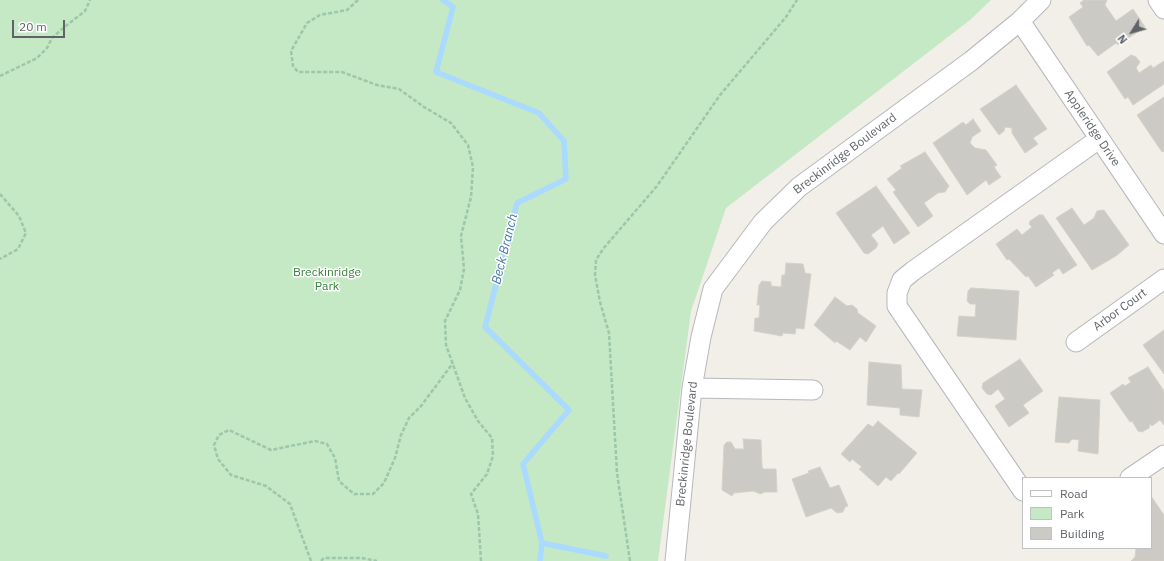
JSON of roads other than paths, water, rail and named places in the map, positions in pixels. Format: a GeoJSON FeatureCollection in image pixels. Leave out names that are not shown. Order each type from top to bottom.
{"type":"FeatureCollection","features":[{"type":"Feature","properties":{"kind":"street","name":"Breckinridge Boulevard"},"geometry":{"type":"LineString","coordinates":[[675,561],[692,388],[701,337],[713,289],[763,222],[799,187],[929,92],[1020,21],[1040,0]]}},
{"type":"Feature","properties":{"kind":"street"},"geometry":{"type":"LineString","coordinates":[[1158,0],[1164,9]]}},
{"type":"Feature","properties":{"kind":"street","name":"Appleridge Drive"},"geometry":{"type":"LineString","coordinates":[[1020,21],[1164,234]]}},
{"type":"Feature","properties":{"kind":"street"},"geometry":{"type":"LineString","coordinates":[[1022,490],[897,306],[897,292],[902,280],[913,271],[1099,139]]}},
{"type":"Feature","properties":{"kind":"street","name":"Arbor Court"},"geometry":{"type":"LineString","coordinates":[[1076,342],[1164,279]]}},
{"type":"Feature","properties":{"kind":"street"},"geometry":{"type":"LineString","coordinates":[[692,388],[813,390]]}},
{"type":"Feature","properties":{"kind":"street"},"geometry":{"type":"LineString","coordinates":[[1131,477],[1164,455]]}},
{"type":"Feature","properties":{"kind":"waterway","name":"Beck Branch"},"geometry":{"type":"LineString","coordinates":[[443,0],[453,7],[436,72],[539,113],[564,141],[566,179],[517,203],[485,327],[569,410],[523,464],[542,543],[540,561]]}},
{"type":"Feature","properties":{"kind":"waterway"},"geometry":{"type":"LineString","coordinates":[[542,543],[606,556]]}},
{"type":"Feature","properties":{"kind":"park label","name":"Breckinridge Park"},"geometry":{"type":"Point","coordinates":[327,280]}}]}
